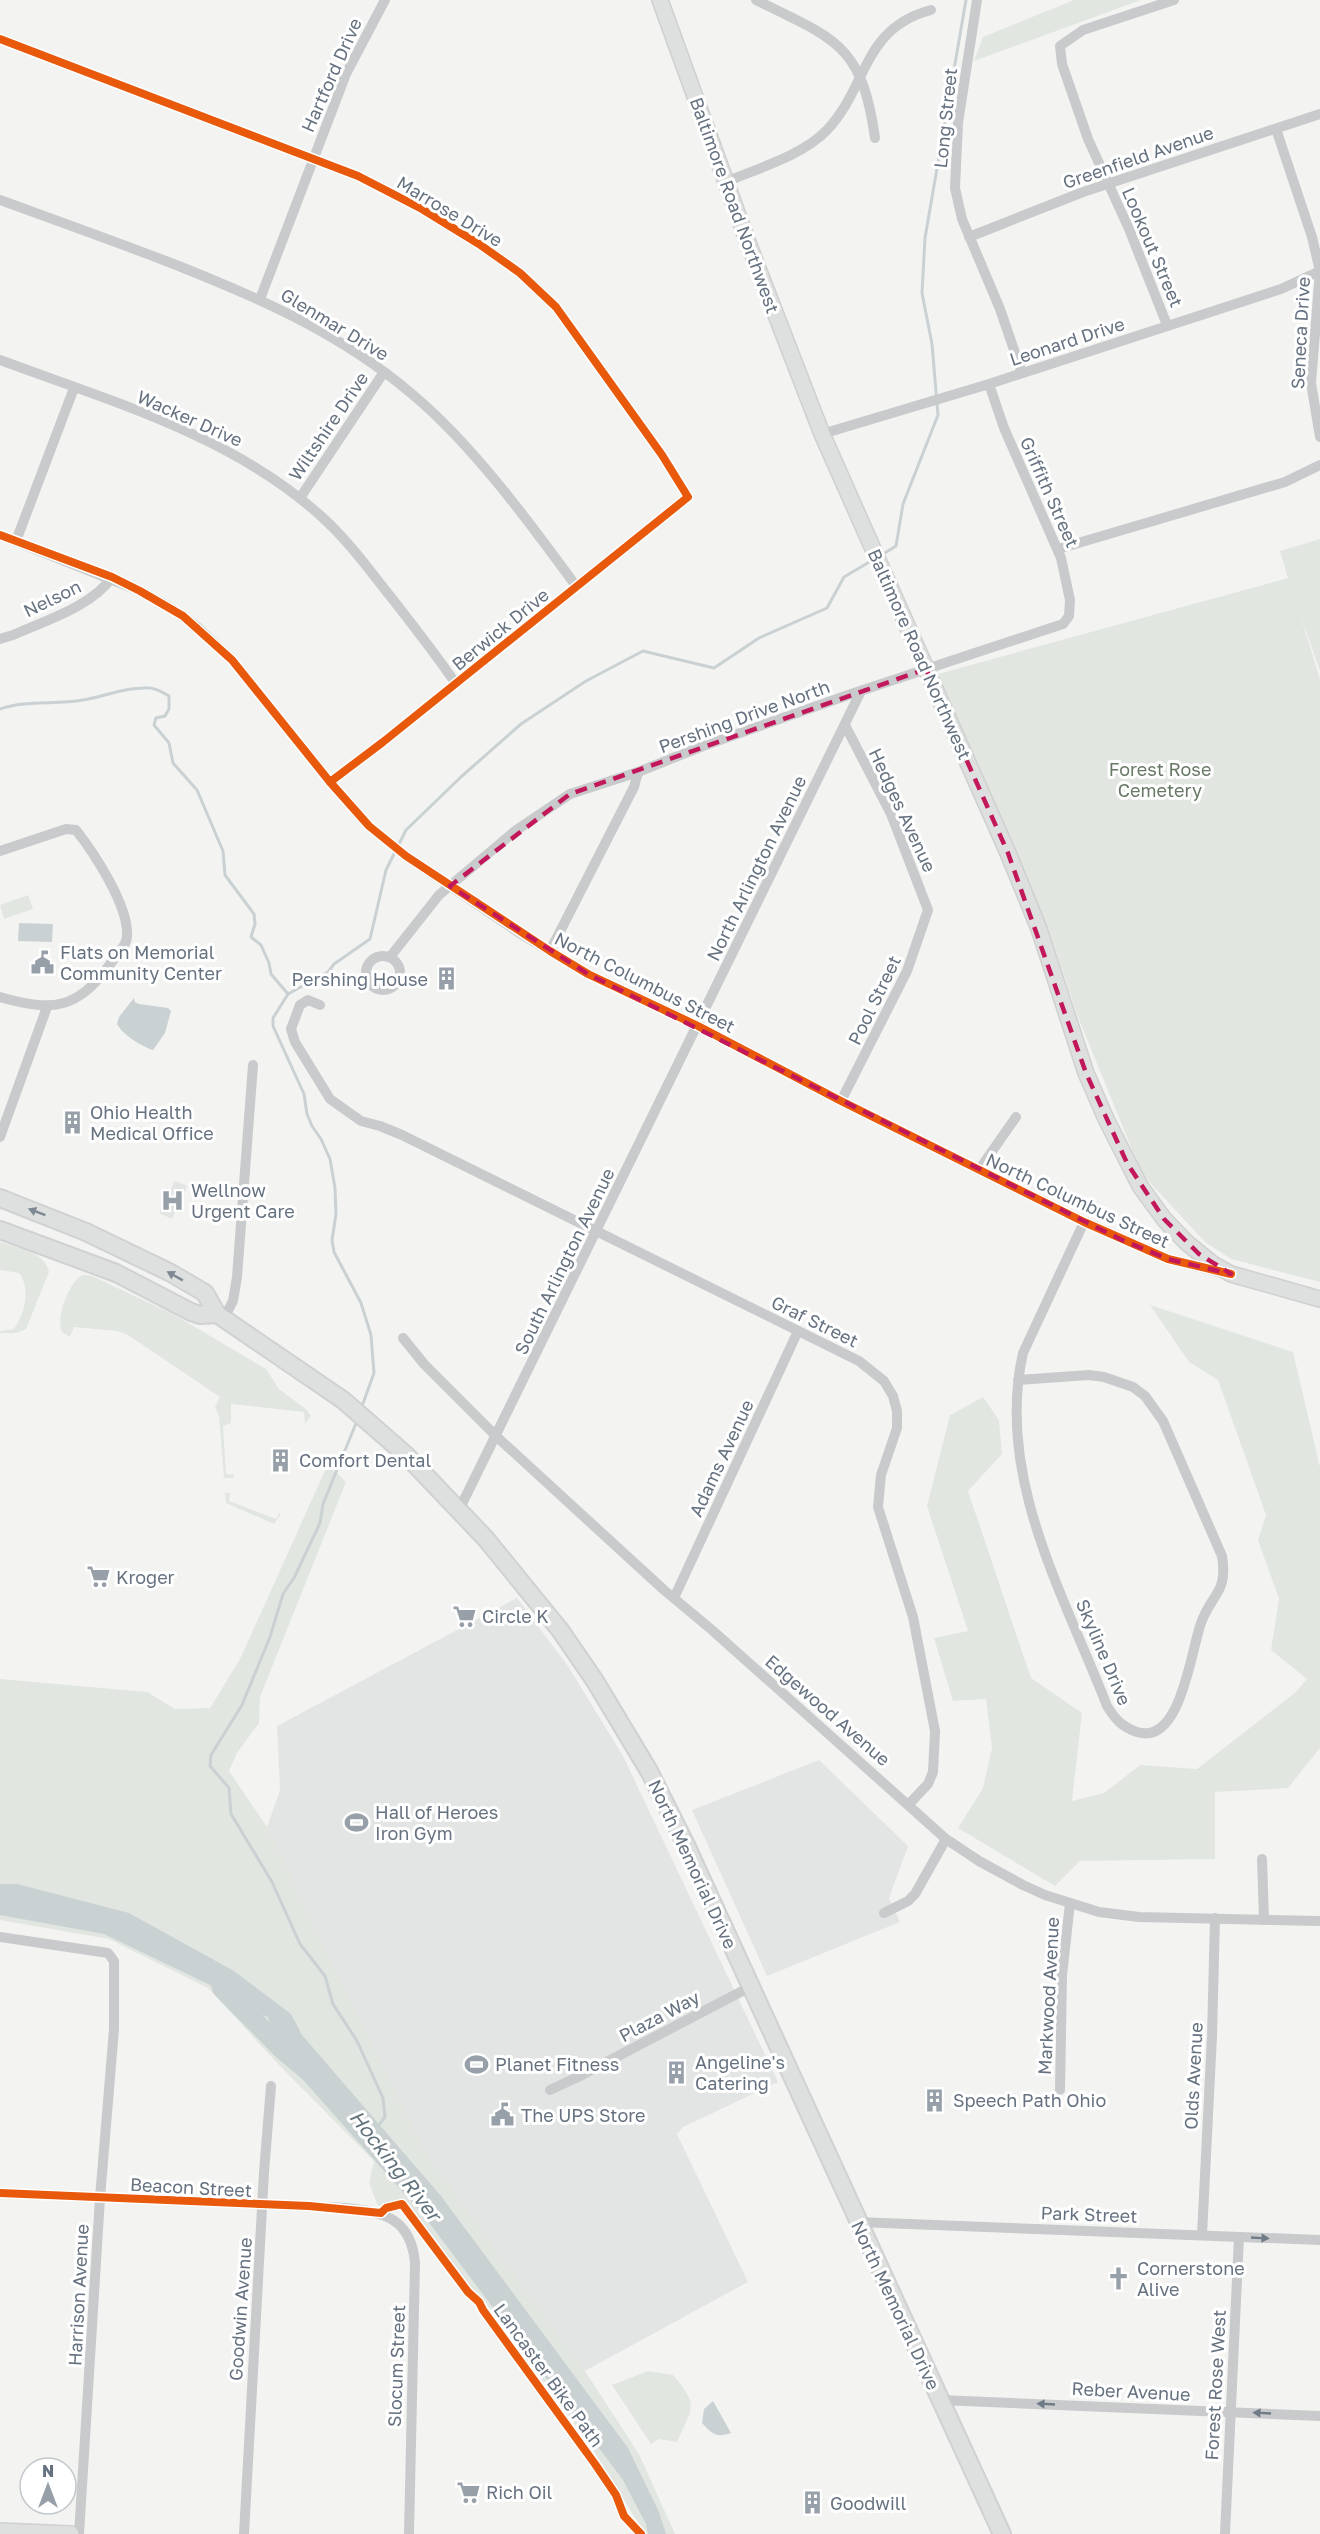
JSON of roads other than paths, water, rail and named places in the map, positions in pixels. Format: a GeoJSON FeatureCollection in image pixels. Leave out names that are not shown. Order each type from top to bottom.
{"type":"FeatureCollection","features":[{"type":"Feature","properties":{"kind":"main road","name":"Baltimore Road Northwest"},"geometry":{"type":"LineString","coordinates":[[660,0],[793,365],[1008,853],[1039,929],[1086,1073],[1127,1163],[1140,1186],[1164,1219],[1193,1249],[1231,1274]]}},
{"type":"Feature","properties":{"kind":"main road","name":"North Memorial Drive"},"geometry":{"type":"LineString","coordinates":[[3,1196],[171,1273],[205,1293],[221,1316],[343,1400],[385,1436],[459,1510],[486,1539],[560,1630],[625,1729],[682,1839],[1002,2534]]}},
{"type":"Feature","properties":{"kind":"main road","name":"North Memorial Drive"},"geometry":{"type":"LineString","coordinates":[[0,1230],[116,1274],[191,1312],[221,1316]]}},
{"type":"Feature","properties":{"kind":"main road","name":"North Columbus Street"},"geometry":{"type":"LineString","coordinates":[[1231,1274],[1320,1299]]}},
{"type":"Feature","properties":{"kind":"main road"},"geometry":{"type":"LineString","coordinates":[[0,2531],[71,2534]]}},
{"type":"Feature","properties":{"kind":"street","name":"Hartford Drive"},"geometry":{"type":"LineString","coordinates":[[260,299],[350,65],[385,0]]}},
{"type":"Feature","properties":{"kind":"street"},"geometry":{"type":"LineString","coordinates":[[756,0],[825,36],[849,56],[868,95],[875,138]]}},
{"type":"Feature","properties":{"kind":"street","name":"Long Street"},"geometry":{"type":"LineString","coordinates":[[977,0],[955,151],[956,195],[969,237],[1000,309],[1022,373]]}},
{"type":"Feature","properties":{"kind":"street","name":"Lookout Street"},"geometry":{"type":"LineString","coordinates":[[1167,325],[1076,108],[1062,64],[1060,46],[1083,30],[1174,0]]}},
{"type":"Feature","properties":{"kind":"street"},"geometry":{"type":"LineString","coordinates":[[726,182],[799,149],[826,130],[836,118],[872,52],[894,28],[907,18],[931,10]]}},
{"type":"Feature","properties":{"kind":"street","name":"Marrose Drive"},"geometry":{"type":"LineString","coordinates":[[0,39],[358,176],[422,209],[507,263],[533,284],[577,333],[662,455],[688,497]]}},
{"type":"Feature","properties":{"kind":"street","name":"Greenfield Avenue"},"geometry":{"type":"LineString","coordinates":[[969,237],[1108,184],[1320,114]]}},
{"type":"Feature","properties":{"kind":"street","name":"Seneca Drive"},"geometry":{"type":"LineString","coordinates":[[1276,129],[1312,237],[1320,271],[1311,383],[1320,437]]}},
{"type":"Feature","properties":{"kind":"street","name":"Glenmar Drive"},"geometry":{"type":"LineString","coordinates":[[0,200],[260,299],[324,332],[384,372],[412,394],[457,438],[576,586]]}},
{"type":"Feature","properties":{"kind":"street","name":"Leonard Drive"},"geometry":{"type":"LineString","coordinates":[[822,434],[989,384],[1281,289],[1320,271]]}},
{"type":"Feature","properties":{"kind":"street","name":"Wacker Drive"},"geometry":{"type":"LineString","coordinates":[[0,360],[215,443],[240,457],[300,498],[348,542],[420,633],[456,684]]}},
{"type":"Feature","properties":{"kind":"street","name":"Wiltshire Drive"},"geometry":{"type":"LineString","coordinates":[[300,498],[384,372]]}},
{"type":"Feature","properties":{"kind":"street","name":"Griffith Street"},"geometry":{"type":"LineString","coordinates":[[989,384],[1004,428],[1058,549],[1069,586],[1069,616]]}},
{"type":"Feature","properties":{"kind":"street"},"geometry":{"type":"LineString","coordinates":[[16,541],[74,388]]}},
{"type":"Feature","properties":{"kind":"street"},"geometry":{"type":"LineString","coordinates":[[1058,549],[1285,482],[1320,465]]}},
{"type":"Feature","properties":{"kind":"street","name":"Berwick Drive"},"geometry":{"type":"LineString","coordinates":[[330,782],[456,684],[688,497]]}},
{"type":"Feature","properties":{"kind":"street","name":"North Columbus Street"},"geometry":{"type":"LineString","coordinates":[[0,535],[112,577],[169,607],[208,637],[232,660],[330,782],[369,826],[395,848],[450,886],[588,974],[698,1026],[841,1101],[1084,1222],[1168,1259],[1231,1274]]}},
{"type":"Feature","properties":{"kind":"street","name":"Nelson"},"geometry":{"type":"LineString","coordinates":[[0,639],[91,598],[104,589],[112,577]]}},
{"type":"Feature","properties":{"kind":"street","name":"Pershing Drive North"},"geometry":{"type":"LineString","coordinates":[[390,957],[439,895],[515,831],[570,794],[638,772],[703,746],[861,691],[1050,630],[1063,624],[1069,616]]}},
{"type":"Feature","properties":{"kind":"street","name":"North Arlington Avenue"},"geometry":{"type":"LineString","coordinates":[[698,1026],[861,691]]}},
{"type":"Feature","properties":{"kind":"street","name":"Hedges Avenue"},"geometry":{"type":"LineString","coordinates":[[845,724],[891,814],[928,910]]}},
{"type":"Feature","properties":{"kind":"street"},"geometry":{"type":"LineString","coordinates":[[550,951],[634,787],[638,772]]}},
{"type":"Feature","properties":{"kind":"street"},"geometry":{"type":"LineString","coordinates":[[0,851],[66,829],[76,830],[112,886],[120,904],[128,936],[125,944],[104,973],[75,1000],[47,1007],[36,1007],[0,997]]}},
{"type":"Feature","properties":{"kind":"street","name":"Pool Street"},"geometry":{"type":"LineString","coordinates":[[841,1101],[907,971],[928,910]]}},
{"type":"Feature","properties":{"kind":"street","name":"Graf Street"},"geometry":{"type":"LineString","coordinates":[[320,1005],[314,1001],[304,1001],[296,1012],[291,1029],[295,1042],[330,1099],[361,1121],[402,1135],[859,1361],[884,1381],[893,1395],[897,1411],[897,1428],[881,1474],[878,1507],[913,1617],[935,1731],[933,1772],[928,1784],[909,1804]]}},
{"type":"Feature","properties":{"kind":"street"},"geometry":{"type":"LineString","coordinates":[[0,1137],[47,1007]]}},
{"type":"Feature","properties":{"kind":"street","name":"South Arlington Avenue"},"geometry":{"type":"LineString","coordinates":[[459,1510],[698,1026]]}},
{"type":"Feature","properties":{"kind":"street"},"geometry":{"type":"LineString","coordinates":[[221,1316],[233,1301],[236,1285],[253,1065]]}},
{"type":"Feature","properties":{"kind":"street"},"geometry":{"type":"LineString","coordinates":[[979,1170],[1016,1117]]}},
{"type":"Feature","properties":{"kind":"street","name":"Skyline Drive"},"geometry":{"type":"LineString","coordinates":[[1018,1380],[1089,1375],[1104,1377],[1133,1387],[1145,1396],[1163,1421],[1222,1556],[1224,1569],[1220,1590],[1201,1623],[1178,1703],[1171,1718],[1158,1730],[1142,1733],[1127,1728],[1115,1719],[1107,1706],[1041,1545],[1025,1481],[1017,1417],[1018,1380],[1023,1353],[1084,1222]]}},
{"type":"Feature","properties":{"kind":"street","name":"Adams Avenue"},"geometry":{"type":"LineString","coordinates":[[674,1598],[798,1331]]}},
{"type":"Feature","properties":{"kind":"street","name":"Edgewood Avenue"},"geometry":{"type":"LineString","coordinates":[[403,1338],[424,1364],[497,1437],[674,1598],[946,1839],[1001,1874],[1045,1895],[1099,1912],[1122,1916],[1320,1921]]}},
{"type":"Feature","properties":{"kind":"street"},"geometry":{"type":"LineString","coordinates":[[884,1913],[908,1901],[915,1894],[946,1839]]}},
{"type":"Feature","properties":{"kind":"street"},"geometry":{"type":"LineString","coordinates":[[1262,1858],[1264,1920]]}},
{"type":"Feature","properties":{"kind":"street","name":"Markwood Avenue"},"geometry":{"type":"LineString","coordinates":[[1060,2090],[1062,1976],[1070,1903]]}},
{"type":"Feature","properties":{"kind":"street","name":"Olds Avenue"},"geometry":{"type":"LineString","coordinates":[[1202,2235],[1212,2036],[1215,1918]]}},
{"type":"Feature","properties":{"kind":"street","name":"Harrison Avenue"},"geometry":{"type":"LineString","coordinates":[[0,1937],[108,1953],[114,1961],[114,2029],[100,2198],[79,2534]]}},
{"type":"Feature","properties":{"kind":"street","name":"Plaza Way"},"geometry":{"type":"LineString","coordinates":[[550,2090],[750,1987]]}},
{"type":"Feature","properties":{"kind":"street","name":"Goodwin Avenue"},"geometry":{"type":"LineString","coordinates":[[244,2534],[262,2205],[272,2086]]}},
{"type":"Feature","properties":{"kind":"street","name":"Beacon Street"},"geometry":{"type":"LineString","coordinates":[[0,2193],[309,2206],[381,2213]]}},
{"type":"Feature","properties":{"kind":"street","name":"Slocum Street"},"geometry":{"type":"LineString","coordinates":[[381,2213],[399,2224],[405,2231],[412,2247],[415,2263],[409,2534]]}},
{"type":"Feature","properties":{"kind":"street","name":"Park Street"},"geometry":{"type":"LineString","coordinates":[[857,2222],[1320,2241]]}},
{"type":"Feature","properties":{"kind":"street","name":"Forest Rose West"},"geometry":{"type":"LineString","coordinates":[[1225,2534],[1239,2237]]}},
{"type":"Feature","properties":{"kind":"street","name":"Reber Avenue"},"geometry":{"type":"LineString","coordinates":[[940,2400],[1320,2416]]}},
{"type":"Feature","properties":{"kind":"water"},"geometry":{"type":"Polygon","coordinates":[[[19,923],[53,924],[52,942],[18,941],[19,923]]]}},
{"type":"Feature","properties":{"kind":"water"},"geometry":{"type":"Polygon","coordinates":[[[134,998],[139,1004],[168,1008],[171,1011],[165,1033],[153,1050],[133,1040],[117,1024],[119,1017],[134,998]]]}},
{"type":"Feature","properties":{"kind":"water"},"geometry":{"type":"Polygon","coordinates":[[[0,1884],[17,1884],[129,1913],[234,1971],[291,2014],[302,2035],[441,2196],[628,2448],[659,2512],[666,2534],[648,2534],[646,2524],[623,2480],[424,2216],[289,2064],[285,2044],[272,2031],[268,2017],[224,2000],[210,1985],[104,1934],[0,1915],[0,1884]]]}},
{"type":"Feature","properties":{"kind":"water"},"geometry":{"type":"Polygon","coordinates":[[[713,2401],[731,2433],[715,2434],[702,2423],[704,2409],[713,2401]]]}},
{"type":"Feature","properties":{"kind":"waterway"},"geometry":{"type":"LineString","coordinates":[[880,556],[896,546],[903,504],[938,415],[932,344],[922,293],[925,238],[966,0]]}},
{"type":"Feature","properties":{"kind":"waterway"},"geometry":{"type":"LineString","coordinates":[[288,994],[328,972],[334,964],[370,939],[386,870],[406,830],[521,724],[586,681],[643,651],[714,668],[759,638],[827,608],[844,577],[871,561]]}},
{"type":"Feature","properties":{"kind":"waterway"},"geometry":{"type":"LineString","coordinates":[[0,709],[20,704],[83,700],[135,688],[154,689],[169,696],[169,709],[165,716],[156,718],[154,725],[169,743],[173,763],[197,790],[223,851],[225,875],[254,914],[255,924],[251,937],[261,945],[271,974],[288,994],[273,1018],[273,1026],[304,1094],[307,1114],[312,1126],[330,1159],[335,1188],[336,1214],[332,1240],[334,1252],[361,1303],[371,1335],[374,1373],[361,1409]]}},
{"type":"Feature","properties":{"kind":"waterway"},"geometry":{"type":"LineString","coordinates":[[357,1421],[323,1504],[320,1523],[294,1578],[283,1594],[270,1637],[242,1705],[211,1755],[210,1766],[229,1788],[231,1814],[272,1882],[300,1944],[325,1976],[333,2004],[357,2041],[383,2098],[385,2117],[378,2126]]}},
{"type":"Feature","properties":{"kind":"waterway","name":"Hocking River"},"geometry":{"type":"LineString","coordinates":[[222,1988],[281,2048],[307,2070]]}},
{"type":"Feature","properties":{"kind":"place","name":"Flats on Memorial Community Center"},"geometry":{"type":"Point","coordinates":[42,962]}},
{"type":"Feature","properties":{"kind":"place","name":"Pershing House"},"geometry":{"type":"Point","coordinates":[446,979]}},
{"type":"Feature","properties":{"kind":"place","name":"Ohio Health Medical Office"},"geometry":{"type":"Point","coordinates":[72,1122]}},
{"type":"Feature","properties":{"kind":"place","name":"Wellnow Urgent Care"},"geometry":{"type":"Point","coordinates":[173,1200]}},
{"type":"Feature","properties":{"kind":"place","name":"Comfort Dental"},"geometry":{"type":"Point","coordinates":[281,1460]}},
{"type":"Feature","properties":{"kind":"place","name":"Kroger"},"geometry":{"type":"Point","coordinates":[98,1577]}},
{"type":"Feature","properties":{"kind":"place","name":"Circle K"},"geometry":{"type":"Point","coordinates":[464,1616]}},
{"type":"Feature","properties":{"kind":"place","name":"Hall of Heroes Iron Gym"},"geometry":{"type":"Point","coordinates":[357,1822]}},
{"type":"Feature","properties":{"kind":"place","name":"Planet Fitness"},"geometry":{"type":"Point","coordinates":[477,2064]}},
{"type":"Feature","properties":{"kind":"place","name":"Angeline's Catering"},"geometry":{"type":"Point","coordinates":[677,2072]}},
{"type":"Feature","properties":{"kind":"place","name":"Speech Path Ohio"},"geometry":{"type":"Point","coordinates":[935,2100]}},
{"type":"Feature","properties":{"kind":"place","name":"The UPS Store"},"geometry":{"type":"Point","coordinates":[503,2115]}},
{"type":"Feature","properties":{"kind":"place","name":"Cornerstone Alive"},"geometry":{"type":"Point","coordinates":[1119,2278]}},
{"type":"Feature","properties":{"kind":"place","name":"Rich Oil"},"geometry":{"type":"Point","coordinates":[468,2492]}},
{"type":"Feature","properties":{"kind":"place","name":"Goodwill"},"geometry":{"type":"Point","coordinates":[812,2503]}},
{"type":"Feature","properties":{"kind":"park label","name":"Forest Rose Cemetery"},"geometry":{"type":"Point","coordinates":[1160,779]}}]}
